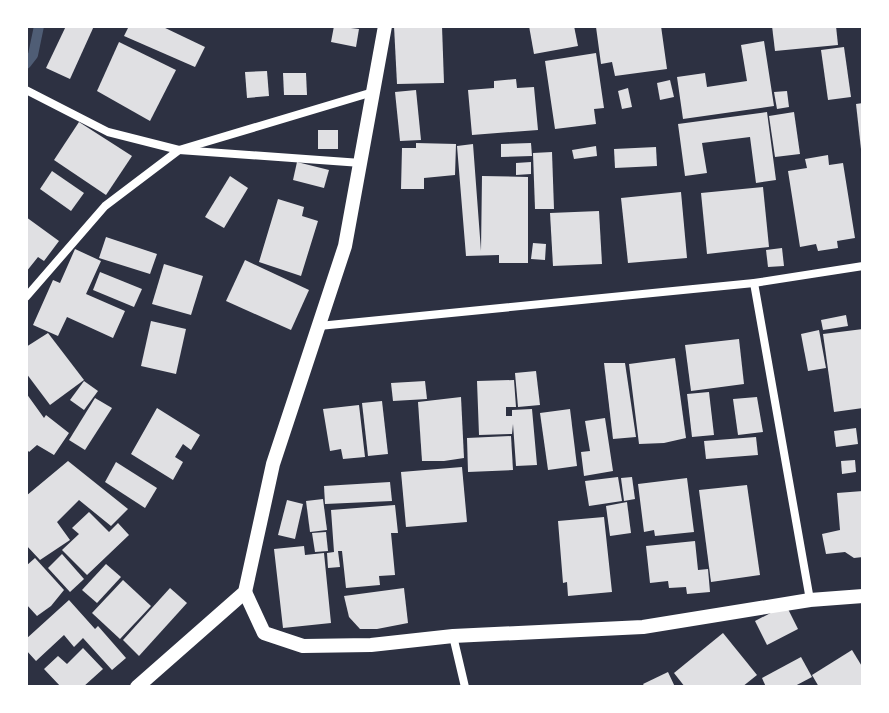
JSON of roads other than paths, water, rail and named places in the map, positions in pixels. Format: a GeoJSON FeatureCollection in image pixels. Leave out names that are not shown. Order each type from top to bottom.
{"type":"FeatureCollection","features":[{"type":"Feature","properties":{"kind":"street"},"geometry":{"type":"LineString","coordinates":[[137,687],[245,592],[273,464],[345,246],[385,26]]}},
{"type":"Feature","properties":{"kind":"street"},"geometry":{"type":"LineString","coordinates":[[26,90],[108,132],[179,150],[361,163]]}},
{"type":"Feature","properties":{"kind":"street"},"geometry":{"type":"LineString","coordinates":[[26,297],[105,206],[179,150],[374,92]]}},
{"type":"Feature","properties":{"kind":"street"},"geometry":{"type":"LineString","coordinates":[[318,326],[754,283],[863,266]]}},
{"type":"Feature","properties":{"kind":"street"},"geometry":{"type":"LineString","coordinates":[[754,283],[810,600]]}},
{"type":"Feature","properties":{"kind":"street"},"geometry":{"type":"LineString","coordinates":[[245,592],[264,633],[303,646],[371,645],[453,636],[643,627],[810,600],[863,596]]}},
{"type":"Feature","properties":{"kind":"street"},"geometry":{"type":"LineString","coordinates":[[453,636],[465,687]]}},
{"type":"Feature","properties":{"kind":"waterway"},"geometry":{"type":"LineString","coordinates":[[26,64],[33,55],[39,26]]}}]}
